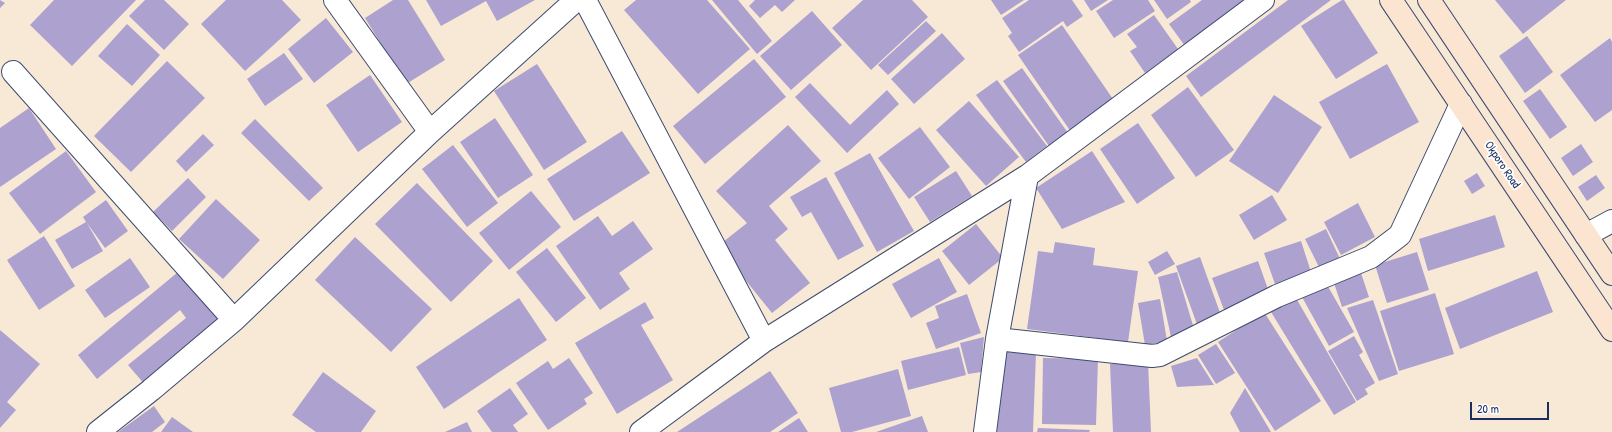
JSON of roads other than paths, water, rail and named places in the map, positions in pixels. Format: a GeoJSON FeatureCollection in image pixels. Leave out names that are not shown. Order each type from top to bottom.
{"type":"FeatureCollection","features":[{"type":"Feature","properties":{"kind":"main road","name":"Okporo Road"},"geometry":{"type":"LineString","coordinates":[[1391,0],[1612,330]]}},
{"type":"Feature","properties":{"kind":"main road"},"geometry":{"type":"LineString","coordinates":[[1428,0],[1612,274]]}},
{"type":"Feature","properties":{"kind":"street"},"geometry":{"type":"LineString","coordinates":[[335,0],[430,132]]}},
{"type":"Feature","properties":{"kind":"street"},"geometry":{"type":"LineString","coordinates":[[98,432],[151,390],[234,320],[430,132],[576,0]]}},
{"type":"Feature","properties":{"kind":"street"},"geometry":{"type":"LineString","coordinates":[[584,0],[764,340]]}},
{"type":"Feature","properties":{"kind":"street"},"geometry":{"type":"LineString","coordinates":[[641,432],[764,340],[1027,176],[1263,0]]}},
{"type":"Feature","properties":{"kind":"street"},"geometry":{"type":"LineString","coordinates":[[13,72],[234,320]]}},
{"type":"Feature","properties":{"kind":"street"},"geometry":{"type":"LineString","coordinates":[[997,339],[1152,356],[1160,355],[1277,296],[1371,257],[1400,235],[1461,104]]}},
{"type":"Feature","properties":{"kind":"street"},"geometry":{"type":"LineString","coordinates":[[985,432],[997,339],[1027,176]]}},
{"type":"Feature","properties":{"kind":"street"},"geometry":{"type":"LineString","coordinates":[[1586,235],[1612,220]]}}]}
